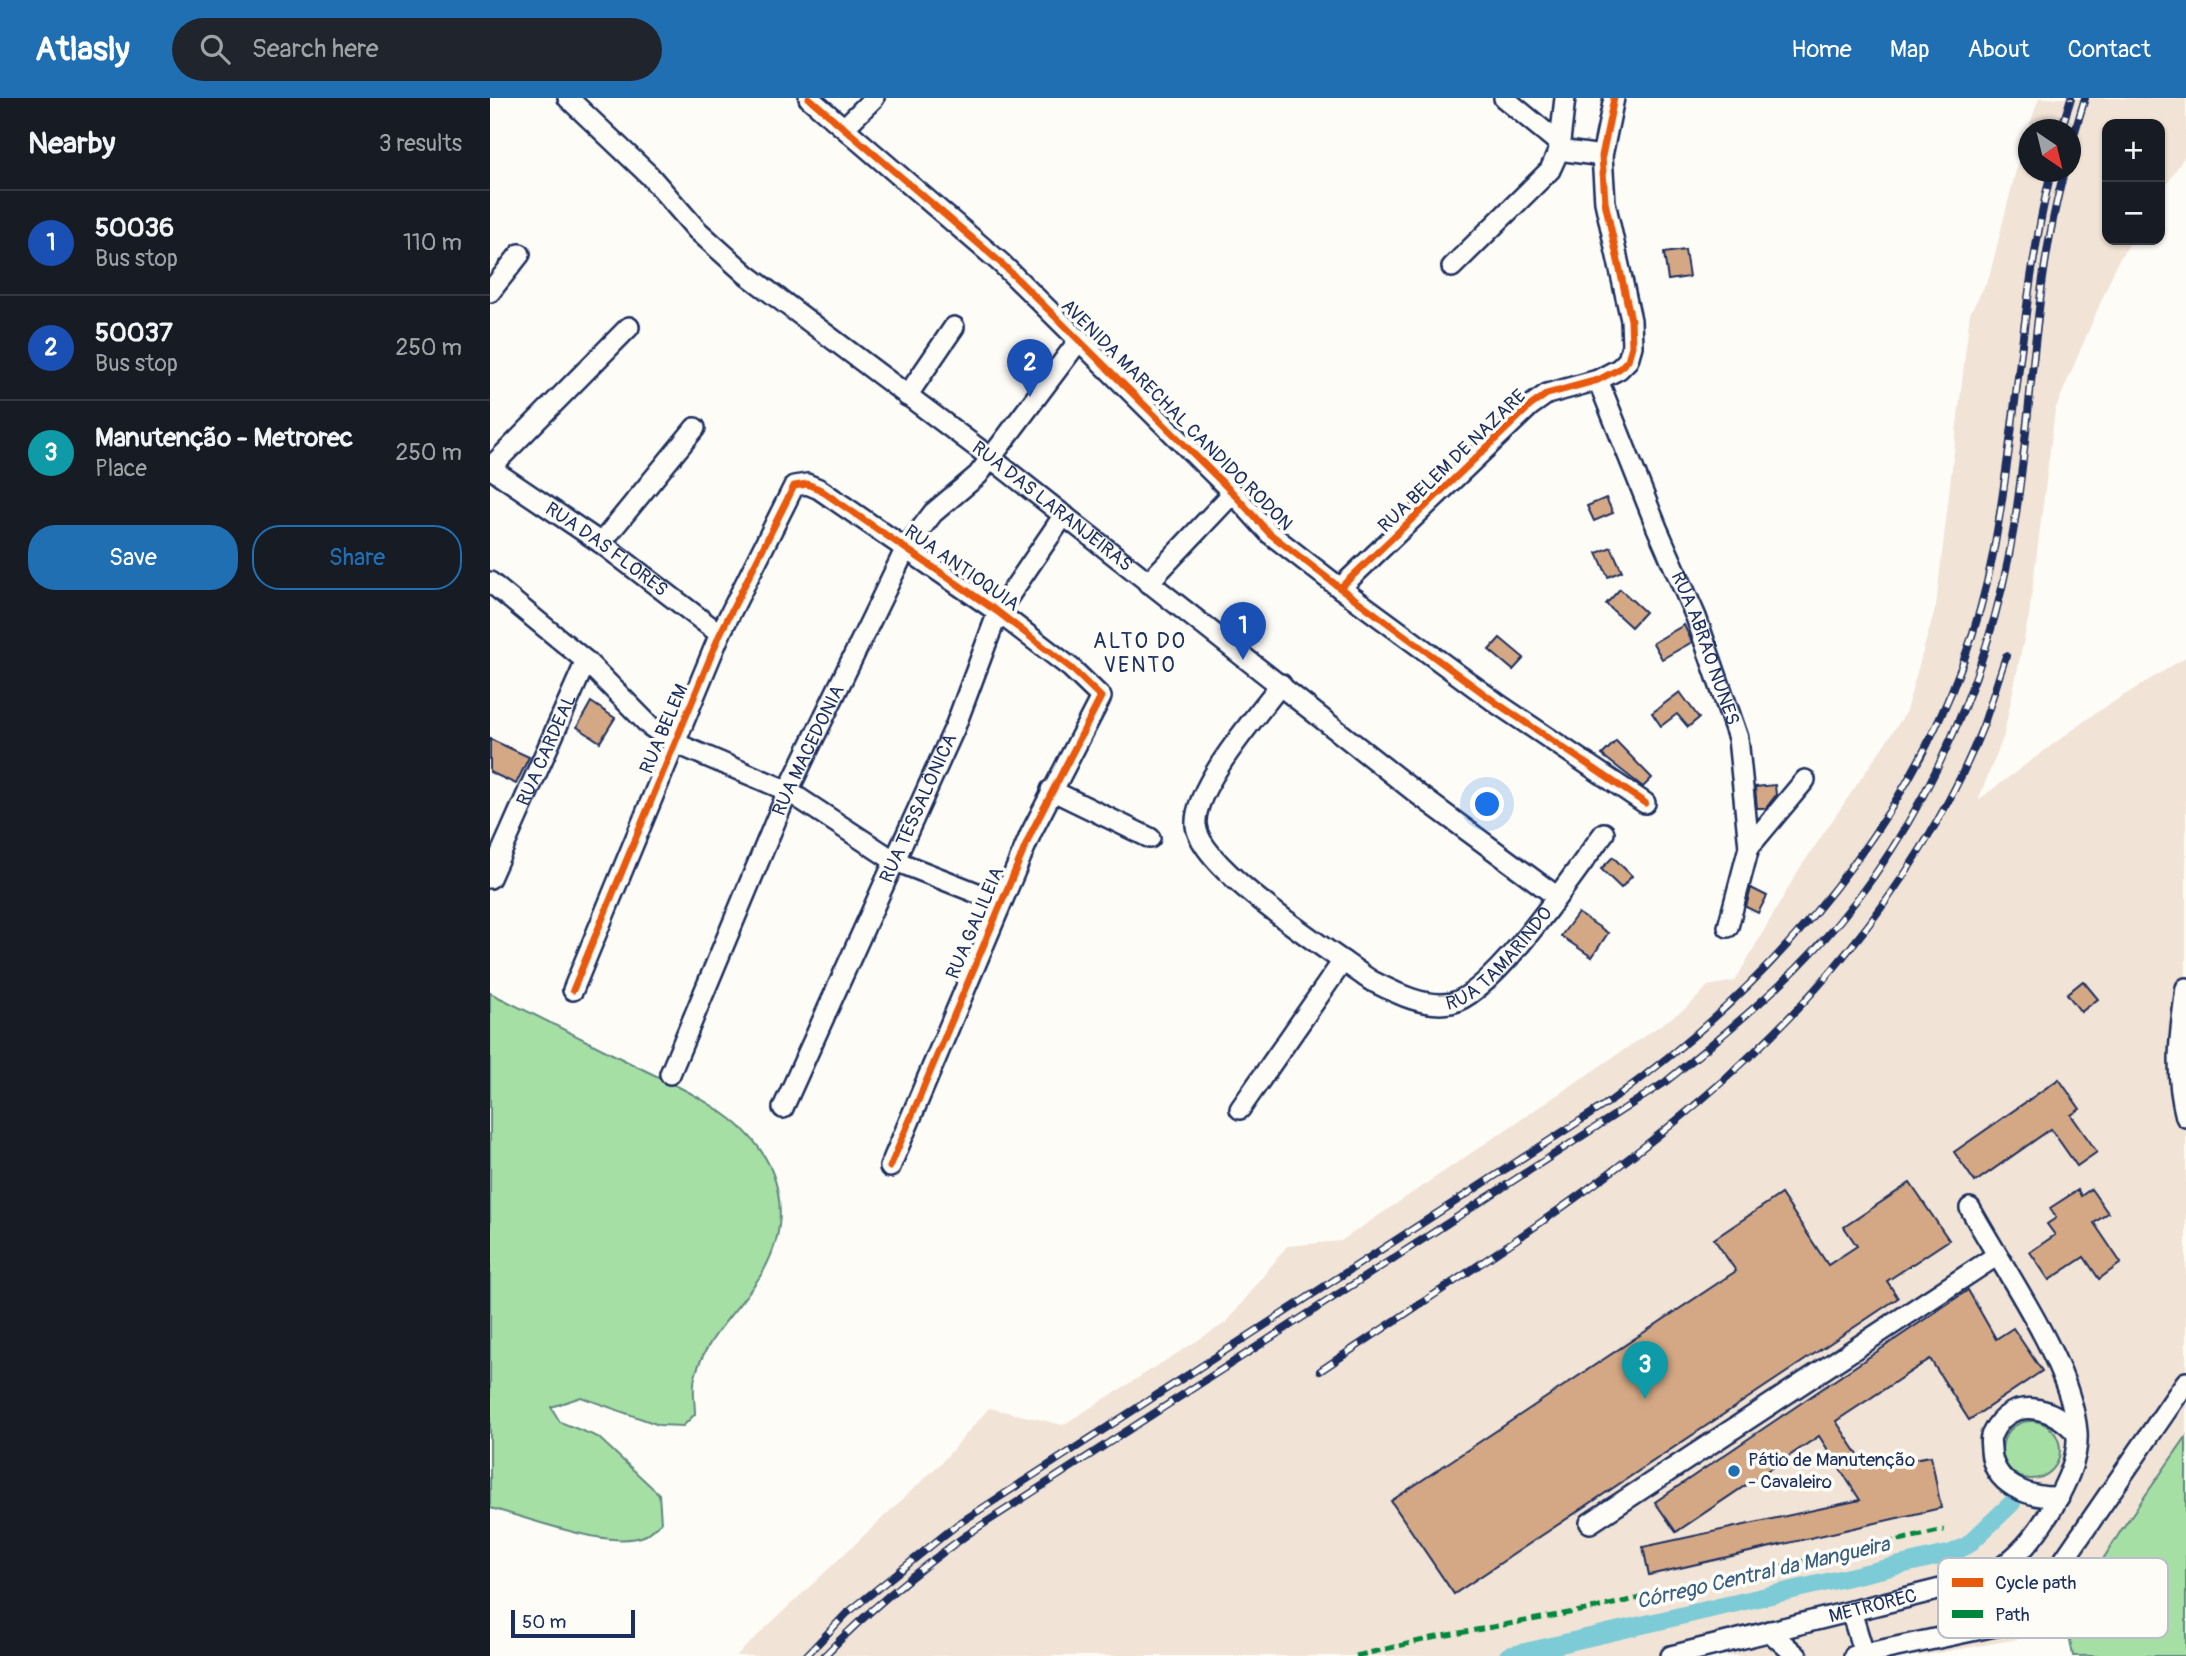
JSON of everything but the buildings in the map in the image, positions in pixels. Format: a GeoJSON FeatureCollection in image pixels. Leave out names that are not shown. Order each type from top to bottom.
{"type":"FeatureCollection","features":[{"type":"Feature","properties":{"kind":"street","name":"RUA DAS LARANJEIRAS"},"geometry":{"type":"LineString","coordinates":[[568,98],[649,175],[716,248],[1281,684],[1419,796],[1556,896]]}},
{"type":"Feature","properties":{"kind":"street","name":"AVENIDA MARECHAL CANDIDO RODON"},"geometry":{"type":"LineString","coordinates":[[809,98],[1001,263],[1233,492],[1269,533],[1498,704],[1645,803]]}},
{"type":"Feature","properties":{"kind":"street"},"geometry":{"type":"LineString","coordinates":[[845,127],[874,98]]}},
{"type":"Feature","properties":{"kind":"street"},"geometry":{"type":"LineString","coordinates":[[1504,98],[1559,147],[1602,156]]}},
{"type":"Feature","properties":{"kind":"street"},"geometry":{"type":"LineString","coordinates":[[1452,267],[1550,170],[1559,147],[1565,98]]}},
{"type":"Feature","properties":{"kind":"street","name":"RUA BELEM DE NAZARE"},"geometry":{"type":"LineString","coordinates":[[1340,588],[1530,406],[1547,394],[1598,380],[1619,369],[1628,360],[1632,346],[1631,320],[1605,202],[1602,156],[1614,98]]}},
{"type":"Feature","properties":{"kind":"street"},"geometry":{"type":"LineString","coordinates":[[490,292],[520,254]]}},
{"type":"Feature","properties":{"kind":"street"},"geometry":{"type":"LineString","coordinates":[[490,468],[629,327]]}},
{"type":"Feature","properties":{"kind":"street"},"geometry":{"type":"LineString","coordinates":[[907,396],[954,327]]}},
{"type":"Feature","properties":{"kind":"street","name":"RUA MACEDONIA"},"geometry":{"type":"LineString","coordinates":[[670,1074],[788,791],[906,548],[933,513],[968,487],[1080,339]]}},
{"type":"Feature","properties":{"kind":"street","name":"RUA ABRÃO NUNES"},"geometry":{"type":"LineString","coordinates":[[1598,380],[1696,617],[1730,708],[1741,760],[1749,847],[1728,927]]}},
{"type":"Feature","properties":{"kind":"street"},"geometry":{"type":"LineString","coordinates":[[601,543],[695,428]]}},
{"type":"Feature","properties":{"kind":"street","name":"RUA DAS FLORES"},"geometry":{"type":"LineString","coordinates":[[490,468],[601,543],[720,634]]}},
{"type":"Feature","properties":{"kind":"street","name":"RUA ANTIOQUIA"},"geometry":{"type":"LineString","coordinates":[[794,486],[807,484],[819,489],[906,548],[998,612],[1071,668],[1101,697]]}},
{"type":"Feature","properties":{"kind":"street","name":"RUA BELEM"},"geometry":{"type":"LineString","coordinates":[[573,990],[720,634],[794,486]]}},
{"type":"Feature","properties":{"kind":"street"},"geometry":{"type":"LineString","coordinates":[[1148,583],[1233,492]]}},
{"type":"Feature","properties":{"kind":"street","name":"RUA TESSALÔNICA"},"geometry":{"type":"LineString","coordinates":[[783,1108],[955,727],[998,612],[1064,515]]}},
{"type":"Feature","properties":{"kind":"street"},"geometry":{"type":"LineString","coordinates":[[490,584],[586,661],[650,726],[675,743],[788,791],[893,860],[1000,902]]}},
{"type":"Feature","properties":{"kind":"street","name":"RUA CARDEAL"},"geometry":{"type":"LineString","coordinates":[[490,878],[586,661]]}},
{"type":"Feature","properties":{"kind":"street"},"geometry":{"type":"LineString","coordinates":[[1240,1109],[1343,961],[1232,878],[1200,841],[1195,824],[1201,801],[1222,761],[1281,684]]}},
{"type":"Feature","properties":{"kind":"street","name":"RUA GALILEIA"},"geometry":{"type":"LineString","coordinates":[[890,1167],[1000,902],[1051,790],[1101,697]]}},
{"type":"Feature","properties":{"kind":"street"},"geometry":{"type":"LineString","coordinates":[[1749,847],[1805,780]]}},
{"type":"Feature","properties":{"kind":"street"},"geometry":{"type":"LineString","coordinates":[[1051,790],[1150,838]]}},
{"type":"Feature","properties":{"kind":"street","name":"RUA TAMARINDO"},"geometry":{"type":"LineString","coordinates":[[1343,961],[1392,990],[1433,1003],[1462,1000],[1479,988],[1556,896],[1604,833]]}},
{"type":"Feature","properties":{"kind":"street"},"geometry":{"type":"LineString","coordinates":[[2186,988],[2177,1055],[2178,1087],[2186,1117]]}},
{"type":"Feature","properties":{"kind":"street","name":"METROREC"},"geometry":{"type":"LineString","coordinates":[[1970,1208],[2046,1343],[2064,1381],[2077,1434],[2070,1475],[2059,1497],[2017,1558]]}},
{"type":"Feature","properties":{"kind":"street"},"geometry":{"type":"LineString","coordinates":[[1590,1523],[1996,1256]]}},
{"type":"Feature","properties":{"kind":"street"},"geometry":{"type":"LineString","coordinates":[[2065,1558],[2186,1382]]}},
{"type":"Feature","properties":{"kind":"street"},"geometry":{"type":"LineString","coordinates":[[2059,1497],[2038,1497],[2022,1493],[2002,1478],[1991,1460],[1990,1436],[2005,1416],[2027,1408],[2050,1410],[2065,1419],[2077,1434]]}},
{"type":"Feature","properties":{"kind":"street","name":"METROREC"},"geometry":{"type":"LineString","coordinates":[[1671,1656],[1938,1590]]}},
{"type":"Feature","properties":{"kind":"street"},"geometry":{"type":"LineString","coordinates":[[1851,1611],[1859,1655],[1939,1638]]}},
{"type":"Feature","properties":{"kind":"street"},"geometry":{"type":"LineString","coordinates":[[1769,1631],[1797,1656]]}},
{"type":"Feature","properties":{"kind":"shaded area"},"geometry":{"type":"Polygon","coordinates":[[[2039,98],[2186,98],[2186,154],[2165,187],[2165,119],[2102,119],[2102,245],[2129,245],[2118,261],[2055,410],[2029,615],[2003,738],[1978,800],[2094,714],[2186,657],[2186,1577],[2168,1584],[2168,1558],[1938,1558],[1938,1638],[2024,1638],[1920,1656],[736,1656],[941,1463],[989,1408],[1063,1425],[1227,1322],[1287,1246],[1341,1241],[1689,1006],[1708,986],[1735,981],[1798,871],[1905,714],[1936,606],[1970,313],[1989,278],[2018,162],[2018,182],[2081,182],[2081,119],[2032,119],[2039,98]]]}},
{"type":"Feature","properties":{"kind":"green space"},"geometry":{"type":"Polygon","coordinates":[[[490,993],[672,1083],[719,1110],[757,1145],[770,1167],[778,1193],[778,1232],[772,1252],[764,1270],[707,1348],[694,1381],[695,1414],[683,1426],[659,1425],[581,1397],[551,1407],[560,1422],[598,1437],[659,1494],[661,1522],[644,1536],[610,1539],[590,1536],[490,1508],[490,993]]]}},
{"type":"Feature","properties":{"kind":"green space"},"geometry":{"type":"Polygon","coordinates":[[[2025,1421],[2037,1421],[2052,1429],[2060,1444],[2060,1456],[2052,1471],[2037,1479],[2025,1479],[2010,1471],[2002,1456],[2002,1444],[2010,1429],[2025,1421]]]}},
{"type":"Feature","properties":{"kind":"green space"},"geometry":{"type":"Polygon","coordinates":[[[2186,1437],[2186,1656],[2073,1656],[2070,1638],[2168,1638],[2168,1558],[2104,1558],[2186,1437]]]}},
{"type":"Feature","properties":{"kind":"waterway","name":"Córrego Central da Mangueira"},"geometry":{"type":"LineString","coordinates":[[1508,1656],[1952,1553],[1968,1545],[2012,1503]]}},
{"type":"Feature","properties":{"kind":"railway"},"geometry":{"type":"LineString","coordinates":[[2064,119],[2071,98]]}},
{"type":"Feature","properties":{"kind":"railway"},"geometry":{"type":"LineString","coordinates":[[2079,119],[2085,98]]}},
{"type":"Feature","properties":{"kind":"railway"},"geometry":{"type":"LineString","coordinates":[[806,1656],[846,1614],[958,1524],[1612,1100],[1679,1048],[1742,991],[1801,929],[1854,863],[1901,791],[1941,716],[1972,637],[1993,554],[2033,267],[2049,182]]}},
{"type":"Feature","properties":{"kind":"railway"},"geometry":{"type":"LineString","coordinates":[[824,1656],[893,1592],[968,1534],[1664,1083],[1764,999],[1837,924],[1875,874],[1909,821],[1939,765],[1986,647],[2014,527],[2046,260],[2062,182]]}},
{"type":"Feature","properties":{"kind":"railway"},"geometry":{"type":"LineString","coordinates":[[1320,1371],[1600,1180],[1667,1129],[1731,1074],[1791,1015],[1867,927],[1924,844],[1970,756],[2006,656]]}},
{"type":"Feature","properties":{"kind":"marked path"},"geometry":{"type":"LineString","coordinates":[[1356,1656],[1432,1638],[1591,1609],[1944,1530]]}},
{"type":"Feature","properties":{"kind":"cycle path"},"geometry":{"type":"LineString","coordinates":[[809,98],[1001,263],[1233,493],[1269,533],[1498,704],[1645,803]]}},
{"type":"Feature","properties":{"kind":"cycle path"},"geometry":{"type":"LineString","coordinates":[[1340,588],[1530,406],[1547,394],[1598,380],[1619,369],[1628,360],[1632,346],[1631,320],[1605,202],[1602,156],[1614,98]]}},
{"type":"Feature","properties":{"kind":"cycle path"},"geometry":{"type":"LineString","coordinates":[[573,990],[720,634],[794,486],[807,484],[819,489],[998,612],[1071,668],[1101,697],[1031,833],[890,1167]]}},
{"type":"Feature","properties":{"kind":"place","name":"50037"},"geometry":{"type":"Point","coordinates":[1030,397]}},
{"type":"Feature","properties":{"kind":"place","name":"50036"},"geometry":{"type":"Point","coordinates":[1243,660]}},
{"type":"Feature","properties":{"kind":"place","name":"Manutenção - Metrorec"},"geometry":{"type":"Point","coordinates":[1645,1399]}},
{"type":"Feature","properties":{"kind":"place","name":"Pátio de Manutenção - Cavaleiro"},"geometry":{"type":"Point","coordinates":[1734,1471]}},
{"type":"Feature","properties":{"kind":"district","name":"ALTO DO VENTO"},"geometry":{"type":"Point","coordinates":[1140,653]}}]}
